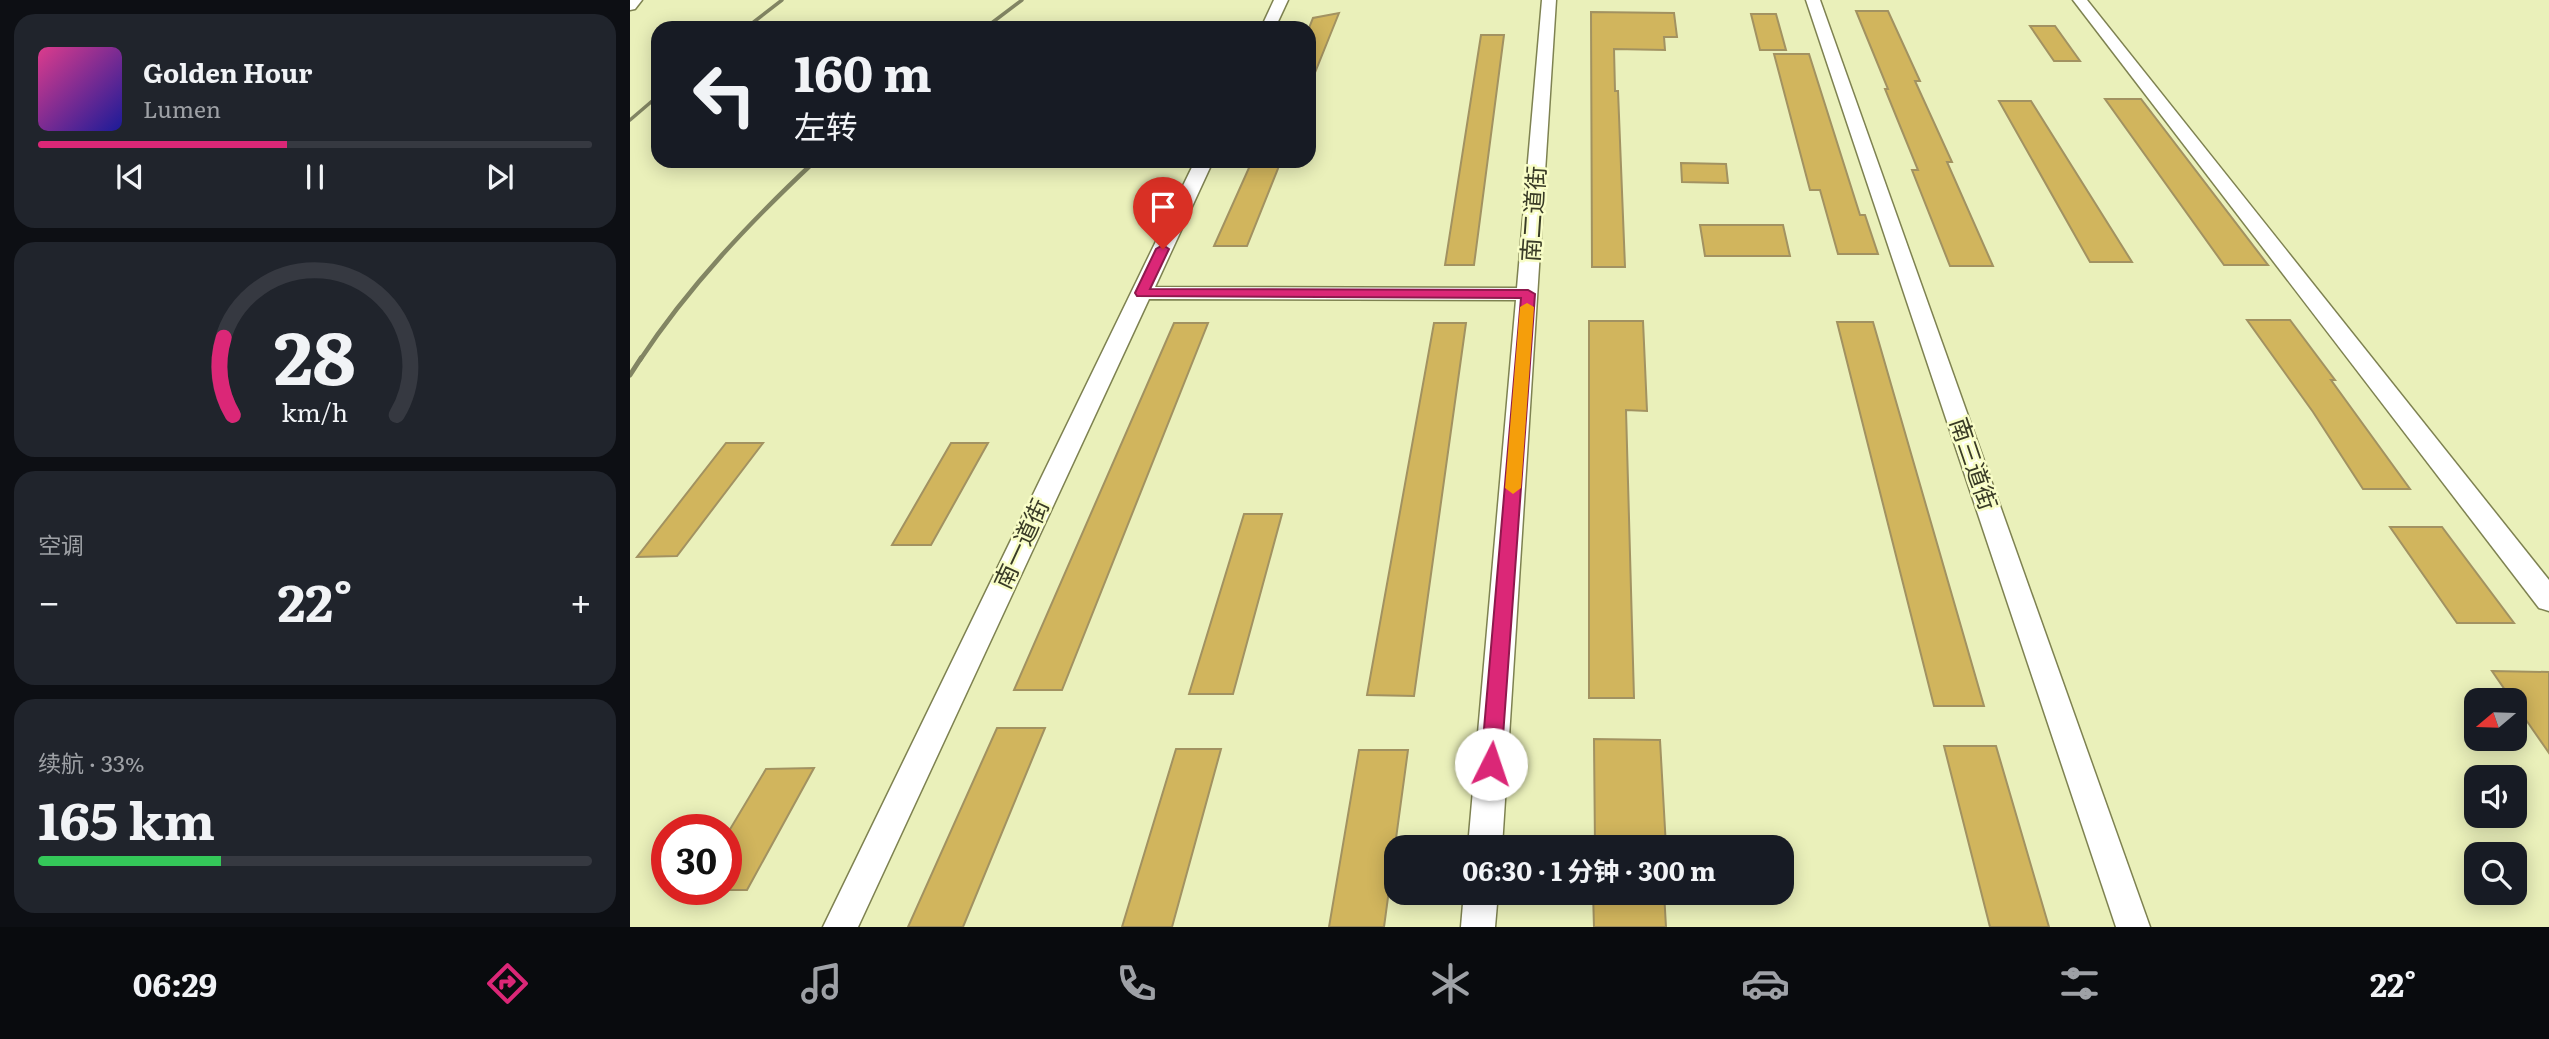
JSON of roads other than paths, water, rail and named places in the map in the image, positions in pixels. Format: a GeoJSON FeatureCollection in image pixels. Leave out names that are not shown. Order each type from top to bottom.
{"type":"FeatureCollection","features":[{"type":"Feature","properties":{"kind":"street"},"geometry":{"type":"LineString","coordinates":[[630,6],[635,0]]}},
{"type":"Feature","properties":{"kind":"street"},"geometry":{"type":"LineString","coordinates":[[1271,21],[1281,0]]}},
{"type":"Feature","properties":{"kind":"street","name":"南二道街"},"geometry":{"type":"LineString","coordinates":[[1486,835],[1549,0]]}},
{"type":"Feature","properties":{"kind":"street","name":"南三道街"},"geometry":{"type":"LineString","coordinates":[[1813,0],[2133,927]]}},
{"type":"Feature","properties":{"kind":"street"},"geometry":{"type":"LineString","coordinates":[[2080,0],[2549,600]]}},
{"type":"Feature","properties":{"kind":"street","name":"南一道街"},"geometry":{"type":"LineString","coordinates":[[840,927],[1202,168]]}},
{"type":"Feature","properties":{"kind":"street"},"geometry":{"type":"LineString","coordinates":[[1142,293],[1528,294]]}},
{"type":"Feature","properties":{"kind":"street"},"geometry":{"type":"LineString","coordinates":[[1478,927],[1480,905]]}},
{"type":"Feature","properties":{"kind":"railway"},"geometry":{"type":"LineString","coordinates":[[755,21],[782,0]]}},
{"type":"Feature","properties":{"kind":"railway"},"geometry":{"type":"LineString","coordinates":[[994,21],[1022,0]]}},
{"type":"Feature","properties":{"kind":"railway"},"geometry":{"type":"LineString","coordinates":[[630,120],[651,102]]}},
{"type":"Feature","properties":{"kind":"railway"},"geometry":{"type":"LineString","coordinates":[[640,360],[700,281],[767,207],[808,168]]}},
{"type":"Feature","properties":{"kind":"railway"},"geometry":{"type":"LineString","coordinates":[[630,375],[641,358]]}}]}
